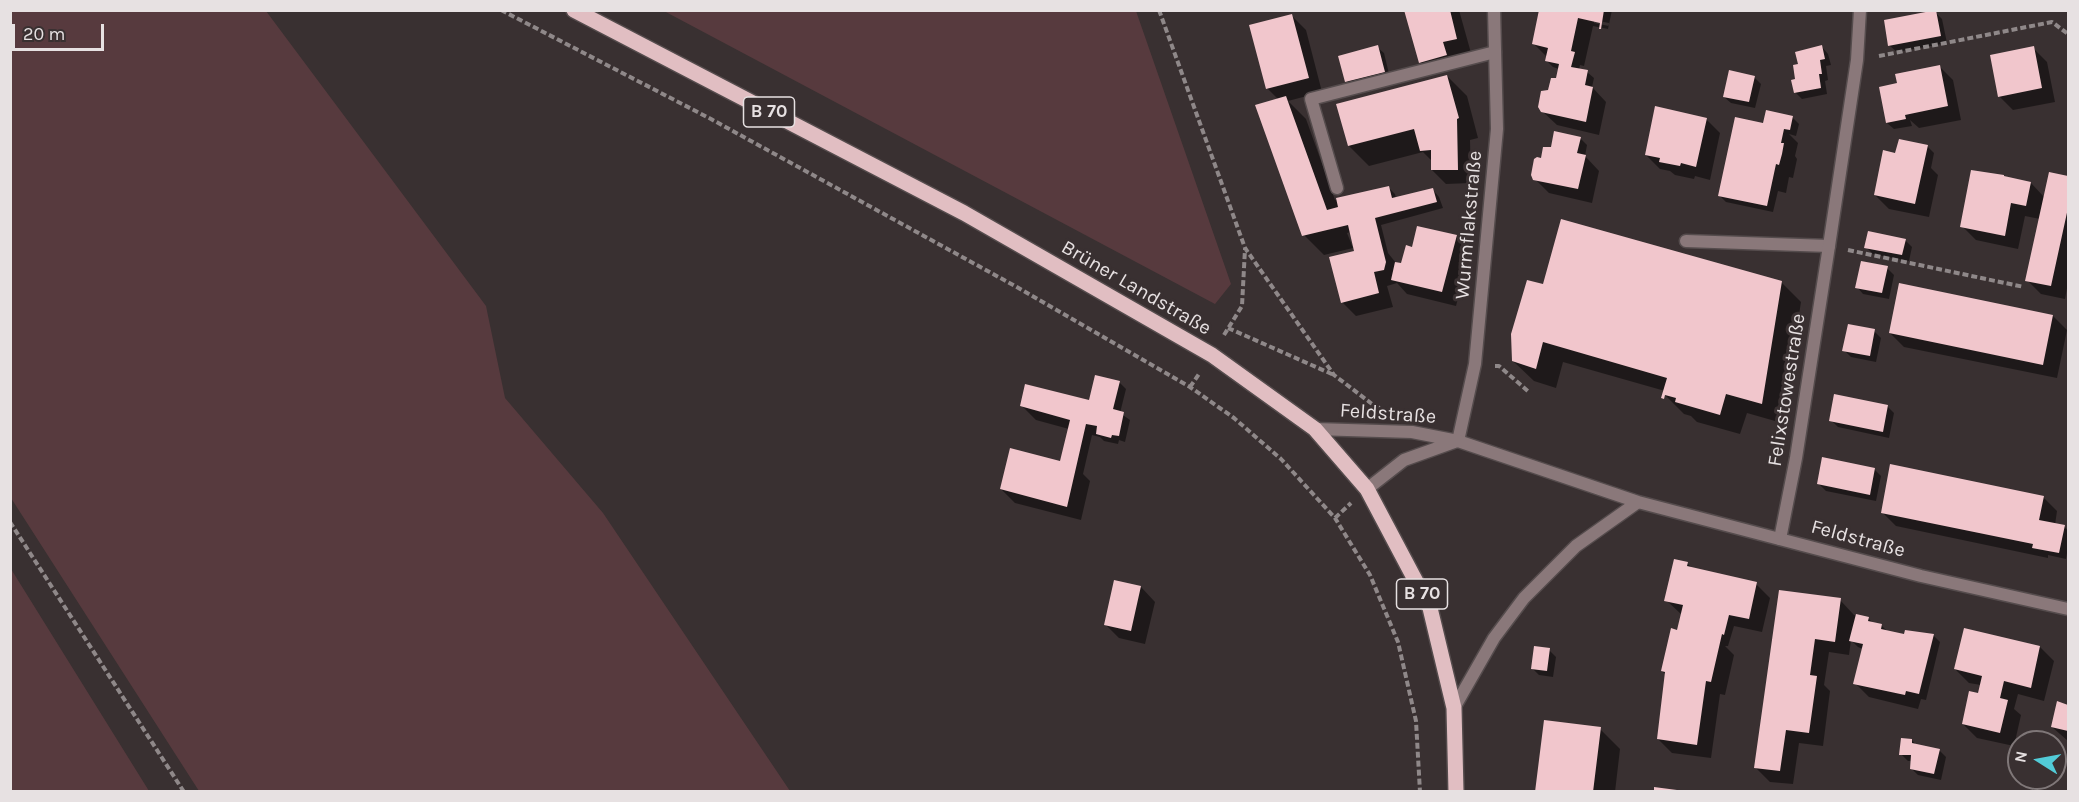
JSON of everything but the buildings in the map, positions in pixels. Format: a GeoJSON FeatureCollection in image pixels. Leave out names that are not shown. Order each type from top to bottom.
{"type":"FeatureCollection","features":[{"type":"Feature","properties":{"kind":"main road","name":"Brüner Landstraße"},"geometry":{"type":"LineString","coordinates":[[574,10],[964,213],[1212,355],[1315,429],[1367,489],[1430,608],[1454,708],[1456,792]]}},
{"type":"Feature","properties":{"kind":"street","name":"Wurmflakstraße"},"geometry":{"type":"LineString","coordinates":[[1458,441],[1475,364],[1497,129],[1494,10]]}},
{"type":"Feature","properties":{"kind":"street","name":"Felixstowestraße"},"geometry":{"type":"LineString","coordinates":[[1780,539],[1796,458],[1829,246],[1857,60],[1860,10]]}},
{"type":"Feature","properties":{"kind":"street"},"geometry":{"type":"LineString","coordinates":[[1337,188],[1311,99],[1495,52]]}},
{"type":"Feature","properties":{"kind":"street"},"geometry":{"type":"LineString","coordinates":[[1686,241],[1829,246]]}},
{"type":"Feature","properties":{"kind":"street","name":"Feldstraße"},"geometry":{"type":"LineString","coordinates":[[1315,429],[1412,432],[1458,441],[1638,502],[1920,576],[2068,609]]}},
{"type":"Feature","properties":{"kind":"street","name":"Feldstraße"},"geometry":{"type":"LineString","coordinates":[[1367,489],[1404,460],[1458,441]]}},
{"type":"Feature","properties":{"kind":"street"},"geometry":{"type":"LineString","coordinates":[[1454,708],[1494,638],[1524,598],[1576,546],[1638,502]]}},
{"type":"Feature","properties":{"kind":"path"},"geometry":{"type":"LineString","coordinates":[[501,10],[711,119],[1015,286],[1190,387],[1234,418],[1281,459],[1335,518],[1370,575],[1398,642],[1416,721],[1420,792]]}},
{"type":"Feature","properties":{"kind":"path"},"geometry":{"type":"LineString","coordinates":[[1159,10],[1245,248],[1334,375]]}},
{"type":"Feature","properties":{"kind":"path"},"geometry":{"type":"LineString","coordinates":[[1857,60],[2052,22],[2068,34]]}},
{"type":"Feature","properties":{"kind":"path"},"geometry":{"type":"LineString","coordinates":[[1829,246],[2024,287]]}},
{"type":"Feature","properties":{"kind":"path"},"geometry":{"type":"LineString","coordinates":[[1190,387],[1242,306],[1245,248]]}},
{"type":"Feature","properties":{"kind":"path"},"geometry":{"type":"LineString","coordinates":[[1228,328],[1334,375],[1376,407],[1387,409]]}},
{"type":"Feature","properties":{"kind":"path"},"geometry":{"type":"LineString","coordinates":[[1475,364],[1499,366],[1529,392]]}},
{"type":"Feature","properties":{"kind":"path"},"geometry":{"type":"LineString","coordinates":[[10,522],[184,792]]}},
{"type":"Feature","properties":{"kind":"shaded area"},"geometry":{"type":"Polygon","coordinates":[[[11,10],[266,11],[486,306],[505,398],[603,513],[790,791],[199,791],[11,498],[11,10]]]}},
{"type":"Feature","properties":{"kind":"shaded area"},"geometry":{"type":"Polygon","coordinates":[[[664,11],[1136,11],[1231,284],[1215,304],[664,11]]]}},
{"type":"Feature","properties":{"kind":"shaded area"},"geometry":{"type":"Polygon","coordinates":[[[11,569],[149,791],[11,791],[11,569]]]}}]}
